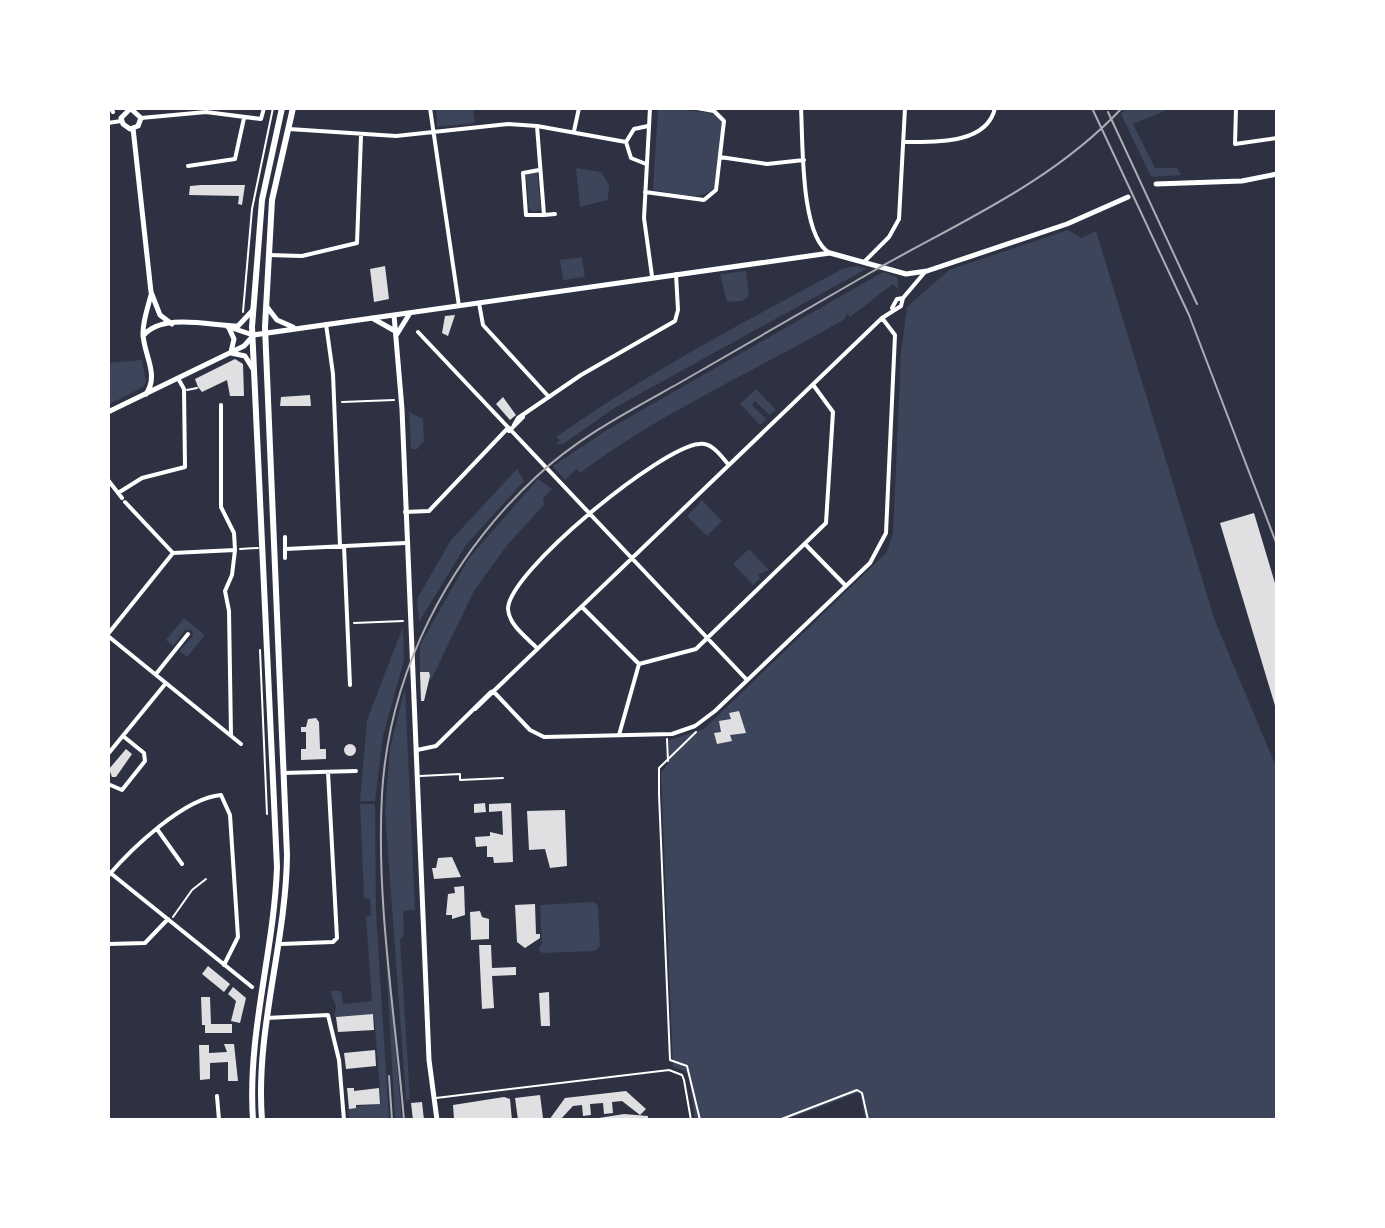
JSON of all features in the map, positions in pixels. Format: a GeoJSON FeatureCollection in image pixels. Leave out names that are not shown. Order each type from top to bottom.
{"type":"FeatureCollection","features":[{"type":"Feature","properties":{"kind":"highway"},"geometry":{"type":"LineString","coordinates":[[253,1120],[254,1031],[273,925],[277,867],[253,310],[262,200],[282,108]]}},
{"type":"Feature","properties":{"kind":"highway"},"geometry":{"type":"LineString","coordinates":[[262,1120],[266,1018],[281,944],[287,864],[265,333],[272,200],[293,108]]}},
{"type":"Feature","properties":{"kind":"street"},"geometry":{"type":"LineString","coordinates":[[121,121],[124,112],[130,108],[141,118]]}},
{"type":"Feature","properties":{"kind":"street"},"geometry":{"type":"LineString","coordinates":[[172,324],[160,315],[151,292],[133,128],[141,118],[185,111],[263,119],[264,108]]}},
{"type":"Feature","properties":{"kind":"street"},"geometry":{"type":"LineString","coordinates":[[430,108],[431,132],[459,306]]}},
{"type":"Feature","properties":{"kind":"street"},"geometry":{"type":"LineString","coordinates":[[574,131],[579,108]]}},
{"type":"Feature","properties":{"kind":"street"},"geometry":{"type":"LineString","coordinates":[[650,108],[645,192],[652,276]]}},
{"type":"Feature","properties":{"kind":"street"},"geometry":{"type":"LineString","coordinates":[[645,192],[704,200],[716,190],[724,121],[714,111],[697,108]]}},
{"type":"Feature","properties":{"kind":"street"},"geometry":{"type":"LineString","coordinates":[[801,108],[810,222],[819,245],[830,253]]}},
{"type":"Feature","properties":{"kind":"street"},"geometry":{"type":"LineString","coordinates":[[865,261],[889,237],[899,219],[905,108]]}},
{"type":"Feature","properties":{"kind":"street"},"geometry":{"type":"LineString","coordinates":[[904,142],[958,140],[989,122],[995,108]]}},
{"type":"Feature","properties":{"kind":"street"},"geometry":{"type":"LineString","coordinates":[[1236,108],[1235,144],[1277,138]]}},
{"type":"Feature","properties":{"kind":"street"},"geometry":{"type":"LineString","coordinates":[[188,166],[235,159],[244,117]]}},
{"type":"Feature","properties":{"kind":"street"},"geometry":{"type":"LineString","coordinates":[[108,123],[121,121]]}},
{"type":"Feature","properties":{"kind":"street"},"geometry":{"type":"LineString","coordinates":[[121,121],[127,128],[133,128]]}},
{"type":"Feature","properties":{"kind":"street"},"geometry":{"type":"LineString","coordinates":[[287,129],[361,136],[508,124],[574,131],[626,142]]}},
{"type":"Feature","properties":{"kind":"street"},"geometry":{"type":"LineString","coordinates":[[537,126],[544,215]]}},
{"type":"Feature","properties":{"kind":"street"},"geometry":{"type":"LineString","coordinates":[[646,164],[631,158],[626,142],[634,129],[648,126]]}},
{"type":"Feature","properties":{"kind":"street"},"geometry":{"type":"LineString","coordinates":[[269,255],[302,256],[357,243],[361,136]]}},
{"type":"Feature","properties":{"kind":"street"},"geometry":{"type":"LineString","coordinates":[[720,157],[767,164],[804,160]]}},
{"type":"Feature","properties":{"kind":"street"},"geometry":{"type":"LineString","coordinates":[[539,170],[523,173],[526,215],[555,214]]}},
{"type":"Feature","properties":{"kind":"street"},"geometry":{"type":"LineString","coordinates":[[1156,184],[1242,181],[1277,174]]}},
{"type":"Feature","properties":{"kind":"street"},"geometry":{"type":"LineString","coordinates":[[226,326],[253,335],[830,253],[906,274],[927,271],[1065,224],[1128,197]]}},
{"type":"Feature","properties":{"kind":"street"},"geometry":{"type":"LineString","coordinates":[[417,750],[436,746],[475,709],[486,694],[493,691],[582,607],[892,309],[897,299],[903,298],[927,271]]}},
{"type":"Feature","properties":{"kind":"street"},"geometry":{"type":"LineString","coordinates":[[404,512],[429,511],[523,417],[549,397],[675,321],[678,302],[676,273]]}},
{"type":"Feature","properties":{"kind":"street"},"geometry":{"type":"LineString","coordinates":[[146,394],[152,385],[152,373],[143,336],[151,292]]}},
{"type":"Feature","properties":{"kind":"street"},"geometry":{"type":"LineString","coordinates":[[266,302],[274,318],[295,329]]}},
{"type":"Feature","properties":{"kind":"street"},"geometry":{"type":"LineString","coordinates":[[479,303],[483,325],[549,397]]}},
{"type":"Feature","properties":{"kind":"street"},"geometry":{"type":"LineString","coordinates":[[143,336],[149,329],[172,324],[238,326],[253,310]]}},
{"type":"Feature","properties":{"kind":"street"},"geometry":{"type":"LineString","coordinates":[[396,333],[410,313]]}},
{"type":"Feature","properties":{"kind":"street"},"geometry":{"type":"LineString","coordinates":[[394,315],[419,776],[429,1060],[437,1120]]}},
{"type":"Feature","properties":{"kind":"street"},"geometry":{"type":"LineString","coordinates":[[372,318],[396,333]]}},
{"type":"Feature","properties":{"kind":"street"},"geometry":{"type":"LineString","coordinates":[[493,691],[539,736],[667,734],[695,726],[747,680],[875,557],[886,533],[895,335],[882,318]]}},
{"type":"Feature","properties":{"kind":"street"},"geometry":{"type":"LineString","coordinates":[[326,324],[333,374],[350,685]]}},
{"type":"Feature","properties":{"kind":"street"},"geometry":{"type":"LineString","coordinates":[[226,326],[234,339],[230,353]]}},
{"type":"Feature","properties":{"kind":"street"},"geometry":{"type":"LineString","coordinates":[[418,332],[587,515],[747,680]]}},
{"type":"Feature","properties":{"kind":"street"},"geometry":{"type":"LineString","coordinates":[[108,412],[244,346],[253,335]]}},
{"type":"Feature","properties":{"kind":"street"},"geometry":{"type":"LineString","coordinates":[[230,353],[248,358],[255,377]]}},
{"type":"Feature","properties":{"kind":"street"},"geometry":{"type":"LineString","coordinates":[[152,373],[159,382],[177,381]]}},
{"type":"Feature","properties":{"kind":"street"},"geometry":{"type":"LineString","coordinates":[[122,498],[142,478],[185,467],[184,389],[177,381]]}},
{"type":"Feature","properties":{"kind":"street"},"geometry":{"type":"LineString","coordinates":[[639,664],[690,653],[827,520],[833,412],[813,385]]}},
{"type":"Feature","properties":{"kind":"street"},"geometry":{"type":"LineString","coordinates":[[221,405],[221,507],[234,533],[235,550],[232,575],[225,591],[230,626],[231,735]]}},
{"type":"Feature","properties":{"kind":"street"},"geometry":{"type":"LineString","coordinates":[[537,648],[513,624],[509,613],[510,600],[541,560],[587,515],[622,486],[695,444],[712,447],[728,464]]}},
{"type":"Feature","properties":{"kind":"street"},"geometry":{"type":"LineString","coordinates":[[108,480],[173,553]]}},
{"type":"Feature","properties":{"kind":"street"},"geometry":{"type":"LineString","coordinates":[[285,537],[285,558]]}},
{"type":"Feature","properties":{"kind":"street"},"geometry":{"type":"LineString","coordinates":[[286,549],[405,543]]}},
{"type":"Feature","properties":{"kind":"street"},"geometry":{"type":"LineString","coordinates":[[805,544],[845,585]]}},
{"type":"Feature","properties":{"kind":"street"},"geometry":{"type":"LineString","coordinates":[[235,550],[173,553],[108,635],[241,744]]}},
{"type":"Feature","properties":{"kind":"street"},"geometry":{"type":"LineString","coordinates":[[582,607],[639,664]]}},
{"type":"Feature","properties":{"kind":"street"},"geometry":{"type":"LineString","coordinates":[[156,674],[188,634]]}},
{"type":"Feature","properties":{"kind":"street"},"geometry":{"type":"LineString","coordinates":[[619,735],[639,664]]}},
{"type":"Feature","properties":{"kind":"street"},"geometry":{"type":"LineString","coordinates":[[108,754],[166,683]]}},
{"type":"Feature","properties":{"kind":"street"},"geometry":{"type":"LineString","coordinates":[[108,784],[122,790],[145,761],[144,753],[123,736]]}},
{"type":"Feature","properties":{"kind":"street"},"geometry":{"type":"LineString","coordinates":[[283,773],[356,771]]}},
{"type":"Feature","properties":{"kind":"street"},"geometry":{"type":"LineString","coordinates":[[281,944],[333,942],[337,938],[328,772]]}},
{"type":"Feature","properties":{"kind":"street"},"geometry":{"type":"LineString","coordinates":[[224,965],[238,937],[230,815],[218,794],[200,801],[157,829],[109,873],[169,920],[224,965],[252,987]]}},
{"type":"Feature","properties":{"kind":"street"},"geometry":{"type":"LineString","coordinates":[[157,829],[182,864]]}},
{"type":"Feature","properties":{"kind":"street"},"geometry":{"type":"LineString","coordinates":[[108,944],[145,943],[169,920]]}},
{"type":"Feature","properties":{"kind":"street"},"geometry":{"type":"LineString","coordinates":[[266,1018],[328,1015],[339,1060],[344,1120]]}},
{"type":"Feature","properties":{"kind":"street"},"geometry":{"type":"LineString","coordinates":[[217,1096],[219,1120]]}},
{"type":"Feature","properties":{"kind":"lane"},"geometry":{"type":"LineString","coordinates":[[184,389],[197,388]]}},
{"type":"Feature","properties":{"kind":"lane"},"geometry":{"type":"LineString","coordinates":[[419,776],[460,774],[460,780],[503,778]]}},
{"type":"Feature","properties":{"kind":"lane"},"geometry":{"type":"LineString","coordinates":[[435,1099],[669,1070],[682,1075],[691,1120]]}},
{"type":"Feature","properties":{"kind":"path"},"geometry":{"type":"LineString","coordinates":[[242,318],[252,209],[273,108]]}},
{"type":"Feature","properties":{"kind":"path"},"geometry":{"type":"LineString","coordinates":[[342,402],[395,400]]}},
{"type":"Feature","properties":{"kind":"path"},"geometry":{"type":"LineString","coordinates":[[235,550],[256,549]]}},
{"type":"Feature","properties":{"kind":"path"},"geometry":{"type":"LineString","coordinates":[[348,623],[404,621]]}},
{"type":"Feature","properties":{"kind":"path"},"geometry":{"type":"LineString","coordinates":[[259,638],[267,814]]}},
{"type":"Feature","properties":{"kind":"path"},"geometry":{"type":"LineString","coordinates":[[695,726],[694,735],[659,768],[659,794],[670,1060],[687,1066],[700,1120]]}},
{"type":"Feature","properties":{"kind":"path"},"geometry":{"type":"LineString","coordinates":[[667,734],[668,761]]}},
{"type":"Feature","properties":{"kind":"path"},"geometry":{"type":"LineString","coordinates":[[169,920],[192,890],[206,879]]}},
{"type":"Feature","properties":{"kind":"path"},"geometry":{"type":"LineString","coordinates":[[779,1120],[857,1090],[862,1093],[868,1120]]}},
{"type":"Feature","properties":{"kind":"shaded area"},"geometry":{"type":"Polygon","coordinates":[[[436,108],[473,108],[475,123],[437,127],[436,108]]]}},
{"type":"Feature","properties":{"kind":"shaded area"},"geometry":{"type":"Polygon","coordinates":[[[658,108],[715,113],[723,122],[714,188],[708,192],[694,196],[653,190],[658,108]]]}},
{"type":"Feature","properties":{"kind":"shaded area"},"geometry":{"type":"Polygon","coordinates":[[[1126,108],[1172,108],[1133,124],[1155,168],[1177,168],[1181,175],[1151,177],[1121,114],[1126,108]]]}},
{"type":"Feature","properties":{"kind":"shaded area"},"geometry":{"type":"Polygon","coordinates":[[[576,168],[601,172],[609,185],[608,200],[580,207],[576,168]]]}},
{"type":"Feature","properties":{"kind":"shaded area"},"geometry":{"type":"Polygon","coordinates":[[[537,172],[541,210],[533,212],[529,209],[526,175],[537,172]]]}},
{"type":"Feature","properties":{"kind":"shaded area"},"geometry":{"type":"Polygon","coordinates":[[[1068,230],[1081,238],[1096,231],[1215,621],[1277,769],[1277,1120],[865,1120],[860,1092],[785,1120],[695,1120],[689,1077],[685,1071],[673,1067],[661,773],[669,762],[669,740],[704,729],[887,552],[893,533],[901,352],[907,307],[949,270],[1068,230]]]}},
{"type":"Feature","properties":{"kind":"shaded area"},"geometry":{"type":"Polygon","coordinates":[[[582,257],[585,277],[563,280],[560,260],[582,257]]]}},
{"type":"Feature","properties":{"kind":"shaded area"},"geometry":{"type":"Polygon","coordinates":[[[857,266],[866,269],[616,407],[563,444],[555,444],[560,440],[556,437],[662,369],[844,268],[857,266]]]}},
{"type":"Feature","properties":{"kind":"shaded area"},"geometry":{"type":"Polygon","coordinates":[[[746,271],[749,296],[742,301],[727,302],[720,274],[746,271]]]}},
{"type":"Feature","properties":{"kind":"shaded area"},"geometry":{"type":"Polygon","coordinates":[[[883,272],[897,277],[899,290],[893,284],[850,317],[847,313],[845,319],[642,431],[580,473],[576,469],[565,480],[553,466],[607,430],[883,272]]]}},
{"type":"Feature","properties":{"kind":"shaded area"},"geometry":{"type":"Polygon","coordinates":[[[142,360],[146,382],[143,387],[108,405],[108,363],[142,360]]]}},
{"type":"Feature","properties":{"kind":"shaded area"},"geometry":{"type":"Polygon","coordinates":[[[756,389],[776,410],[770,415],[755,401],[752,405],[766,419],[760,425],[740,404],[756,389]]]}},
{"type":"Feature","properties":{"kind":"shaded area"},"geometry":{"type":"Polygon","coordinates":[[[409,412],[423,419],[424,441],[417,449],[411,449],[409,412]]]}},
{"type":"Feature","properties":{"kind":"shaded area"},"geometry":{"type":"Polygon","coordinates":[[[517,469],[524,481],[466,545],[419,622],[417,599],[451,540],[517,469]]]}},
{"type":"Feature","properties":{"kind":"shaded area"},"geometry":{"type":"Polygon","coordinates":[[[538,479],[552,489],[543,498],[544,505],[508,544],[474,591],[431,680],[420,672],[420,645],[469,558],[538,479]]]}},
{"type":"Feature","properties":{"kind":"shaded area"},"geometry":{"type":"Polygon","coordinates":[[[702,500],[722,521],[707,536],[687,516],[702,500]]]}},
{"type":"Feature","properties":{"kind":"shaded area"},"geometry":{"type":"Polygon","coordinates":[[[749,549],[769,570],[758,575],[760,578],[753,585],[733,564],[749,549]]]}},
{"type":"Feature","properties":{"kind":"shaded area"},"geometry":{"type":"Polygon","coordinates":[[[184,618],[205,635],[187,657],[179,651],[193,636],[192,630],[185,630],[173,646],[166,640],[184,618]]]}},
{"type":"Feature","properties":{"kind":"shaded area"},"geometry":{"type":"Polygon","coordinates":[[[403,627],[404,660],[383,736],[375,801],[360,801],[367,720],[403,627]]]}},
{"type":"Feature","properties":{"kind":"shaded area"},"geometry":{"type":"Polygon","coordinates":[[[405,688],[415,910],[403,911],[404,936],[400,939],[410,1099],[406,1100],[385,811],[390,748],[405,688]]]}},
{"type":"Feature","properties":{"kind":"shaded area"},"geometry":{"type":"Polygon","coordinates":[[[360,804],[375,804],[376,912],[389,1120],[349,1120],[348,1108],[381,1103],[374,1014],[334,1017],[336,1007],[330,991],[341,991],[343,1004],[372,1001],[366,917],[371,916],[370,899],[364,898],[360,804]]]}},
{"type":"Feature","properties":{"kind":"shaded area"},"geometry":{"type":"Polygon","coordinates":[[[594,902],[598,906],[600,946],[595,951],[542,953],[538,949],[542,944],[540,905],[594,902]]]}},
{"type":"Feature","properties":{"kind":"shaded area"},"geometry":{"type":"Polygon","coordinates":[[[386,955],[388,965],[402,1120],[395,1120],[386,955]]]}},
{"type":"Feature","properties":{"kind":"building"},"geometry":{"type":"Polygon","coordinates":[[[245,185],[242,205],[238,204],[239,196],[189,195],[190,186],[245,185]]]}},
{"type":"Feature","properties":{"kind":"building"},"geometry":{"type":"Polygon","coordinates":[[[385,266],[389,299],[374,302],[370,269],[385,266]]]}},
{"type":"Feature","properties":{"kind":"building"},"geometry":{"type":"Polygon","coordinates":[[[455,315],[448,336],[442,333],[445,316],[455,315]]]}},
{"type":"Feature","properties":{"kind":"building"},"geometry":{"type":"Polygon","coordinates":[[[235,359],[243,364],[244,396],[230,396],[227,380],[202,392],[195,379],[235,359]]]}},
{"type":"Feature","properties":{"kind":"building"},"geometry":{"type":"Polygon","coordinates":[[[310,395],[311,406],[280,406],[281,397],[310,395]]]}},
{"type":"Feature","properties":{"kind":"building"},"geometry":{"type":"Polygon","coordinates":[[[503,397],[516,415],[510,420],[496,404],[503,397]]]}},
{"type":"Feature","properties":{"kind":"building"},"geometry":{"type":"Polygon","coordinates":[[[1254,513],[1277,590],[1276,709],[1220,523],[1254,513]]]}},
{"type":"Feature","properties":{"kind":"building"},"geometry":{"type":"Polygon","coordinates":[[[420,672],[429,672],[430,676],[424,701],[421,701],[420,672]]]}},
{"type":"Feature","properties":{"kind":"building"},"geometry":{"type":"Polygon","coordinates":[[[739,711],[746,733],[730,735],[732,741],[717,744],[714,733],[721,732],[719,721],[731,719],[729,713],[739,711]]]}},
{"type":"Feature","properties":{"kind":"building"},"geometry":{"type":"Polygon","coordinates":[[[316,718],[319,722],[320,749],[326,749],[326,759],[301,760],[301,749],[306,749],[306,732],[301,732],[301,727],[306,727],[308,719],[316,718]]]}},
{"type":"Feature","properties":{"kind":"building"},"geometry":{"type":"Polygon","coordinates":[[[345,745],[355,745],[355,755],[345,755],[345,745]]]}},
{"type":"Feature","properties":{"kind":"building"},"geometry":{"type":"Polygon","coordinates":[[[126,749],[132,754],[116,777],[112,777],[109,769],[126,749]]]}},
{"type":"Feature","properties":{"kind":"building"},"geometry":{"type":"Polygon","coordinates":[[[485,803],[486,812],[474,813],[474,804],[485,803]]]}},
{"type":"Feature","properties":{"kind":"building"},"geometry":{"type":"Polygon","coordinates":[[[511,803],[513,862],[494,863],[493,857],[487,857],[487,846],[476,847],[475,837],[490,836],[490,832],[503,835],[502,811],[489,812],[489,804],[511,803]]]}},
{"type":"Feature","properties":{"kind":"building"},"geometry":{"type":"Polygon","coordinates":[[[565,810],[567,866],[550,868],[545,849],[529,850],[527,811],[565,810]]]}},
{"type":"Feature","properties":{"kind":"building"},"geometry":{"type":"Polygon","coordinates":[[[452,857],[461,877],[434,879],[432,868],[436,868],[438,858],[452,857]]]}},
{"type":"Feature","properties":{"kind":"building"},"geometry":{"type":"Polygon","coordinates":[[[464,886],[465,915],[452,919],[452,915],[446,915],[448,894],[455,893],[454,887],[464,886]]]}},
{"type":"Feature","properties":{"kind":"building"},"geometry":{"type":"Polygon","coordinates":[[[535,904],[536,934],[540,934],[540,938],[525,948],[517,942],[515,905],[535,904]]]}},
{"type":"Feature","properties":{"kind":"building"},"geometry":{"type":"Polygon","coordinates":[[[480,911],[482,917],[489,919],[489,939],[471,940],[470,912],[480,911]]]}},
{"type":"Feature","properties":{"kind":"building"},"geometry":{"type":"Polygon","coordinates":[[[479,945],[491,945],[492,968],[516,967],[516,975],[492,976],[494,1008],[482,1009],[479,945]]]}},
{"type":"Feature","properties":{"kind":"building"},"geometry":{"type":"Polygon","coordinates":[[[208,966],[230,984],[224,992],[202,974],[208,966]]]}},
{"type":"Feature","properties":{"kind":"building"},"geometry":{"type":"Polygon","coordinates":[[[233,987],[246,998],[240,1023],[231,1021],[236,1001],[228,994],[233,987]]]}},
{"type":"Feature","properties":{"kind":"building"},"geometry":{"type":"Polygon","coordinates":[[[549,992],[550,1026],[541,1026],[539,993],[549,992]]]}},
{"type":"Feature","properties":{"kind":"building"},"geometry":{"type":"Polygon","coordinates":[[[201,997],[210,997],[211,1024],[232,1024],[232,1033],[205,1033],[201,997]]]}},
{"type":"Feature","properties":{"kind":"building"},"geometry":{"type":"Polygon","coordinates":[[[373,1014],[374,1030],[338,1032],[336,1017],[373,1014]]]}},
{"type":"Feature","properties":{"kind":"building"},"geometry":{"type":"Polygon","coordinates":[[[224,1044],[234,1044],[238,1081],[228,1081],[228,1062],[210,1063],[210,1079],[200,1080],[199,1045],[209,1045],[209,1053],[227,1052],[224,1044]]]}},
{"type":"Feature","properties":{"kind":"building"},"geometry":{"type":"Polygon","coordinates":[[[375,1050],[376,1066],[346,1069],[344,1053],[375,1050]]]}},
{"type":"Feature","properties":{"kind":"building"},"geometry":{"type":"Polygon","coordinates":[[[347,1088],[354,1088],[354,1091],[379,1088],[380,1104],[356,1105],[356,1108],[349,1109],[347,1088]]]}},
{"type":"Feature","properties":{"kind":"building"},"geometry":{"type":"Polygon","coordinates":[[[626,1091],[646,1109],[640,1115],[622,1101],[612,1102],[613,1113],[604,1114],[603,1103],[590,1104],[591,1115],[583,1116],[582,1105],[573,1106],[560,1120],[549,1120],[565,1098],[626,1091]]]}},
{"type":"Feature","properties":{"kind":"building"},"geometry":{"type":"Polygon","coordinates":[[[540,1095],[543,1118],[518,1120],[515,1098],[540,1095]]]}},
{"type":"Feature","properties":{"kind":"building"},"geometry":{"type":"Polygon","coordinates":[[[504,1097],[510,1099],[512,1120],[454,1119],[453,1105],[504,1097]]]}},
{"type":"Feature","properties":{"kind":"building"},"geometry":{"type":"Polygon","coordinates":[[[422,1102],[424,1120],[413,1120],[411,1103],[422,1102]]]}},
{"type":"Feature","properties":{"kind":"building"},"geometry":{"type":"Polygon","coordinates":[[[624,1114],[648,1116],[648,1120],[586,1120],[624,1114]]]}},
{"type":"Feature","properties":{"kind":"railway"},"geometry":{"type":"LineString","coordinates":[[1092,108],[1189,315],[1277,545]]}},
{"type":"Feature","properties":{"kind":"railway"},"geometry":{"type":"LineString","coordinates":[[404,1120],[382,875],[382,794],[387,749],[411,662],[450,581],[476,544],[504,509],[536,477],[587,437],[1002,200],[1065,159],[1122,108]]}},
{"type":"Feature","properties":{"kind":"railway"},"geometry":{"type":"LineString","coordinates":[[1108,112],[1197,304]]}},
{"type":"Feature","properties":{"kind":"railway"},"geometry":{"type":"LineString","coordinates":[[389,1076],[392,1120]]}}]}
